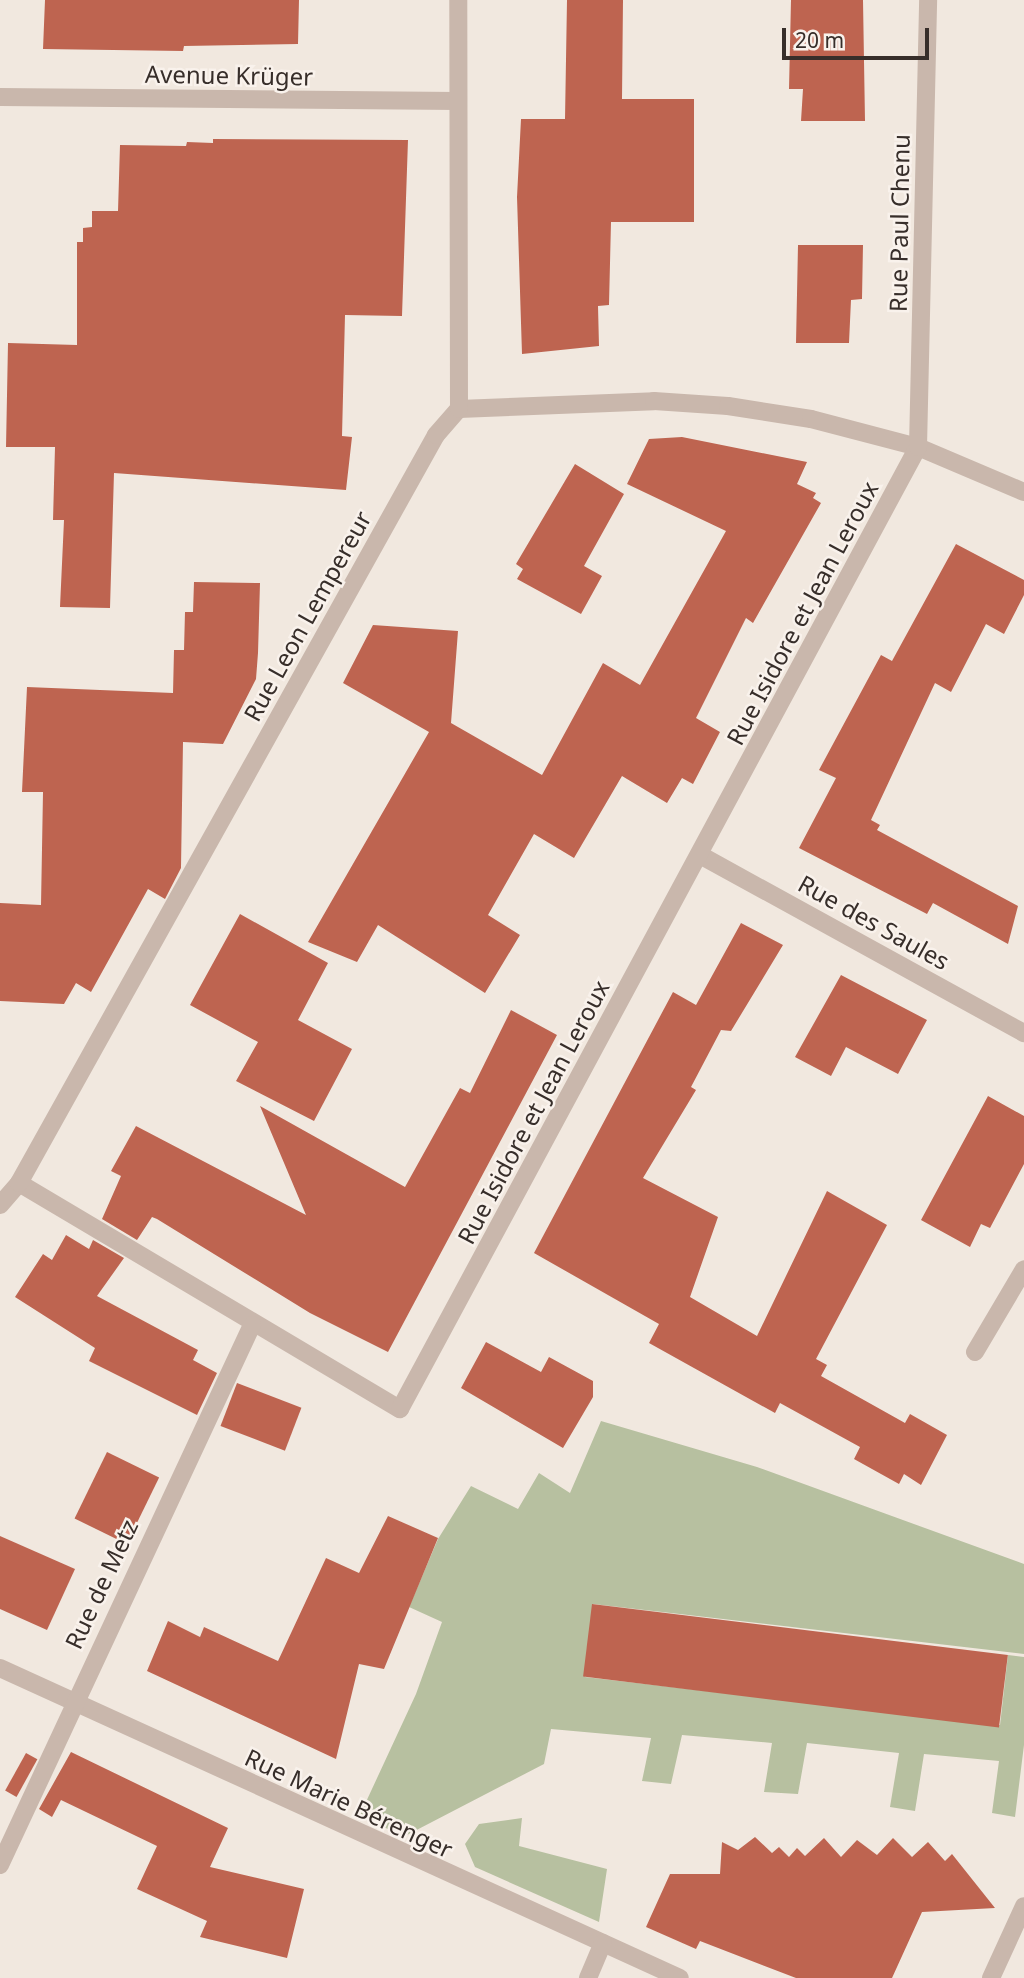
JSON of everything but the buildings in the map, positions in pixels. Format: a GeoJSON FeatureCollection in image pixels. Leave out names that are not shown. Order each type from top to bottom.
{"type":"FeatureCollection","features":[{"type":"Feature","properties":{"kind":"street"},"geometry":{"type":"LineString","coordinates":[[458,0],[459,409],[654,401],[728,406],[811,419],[918,447],[1024,492]]}},
{"type":"Feature","properties":{"kind":"street","name":"Rue Paul Chenu"},"geometry":{"type":"LineString","coordinates":[[918,447],[929,0]]}},
{"type":"Feature","properties":{"kind":"street","name":"Avenue Krüger"},"geometry":{"type":"LineString","coordinates":[[0,97],[458,101]]}},
{"type":"Feature","properties":{"kind":"street","name":"Rue Leon Lempereur"},"geometry":{"type":"LineString","coordinates":[[0,1205],[19,1183],[436,435],[459,409]]}},
{"type":"Feature","properties":{"kind":"street","name":"Rue Isidore et Jean Leroux"},"geometry":{"type":"LineString","coordinates":[[19,1183],[252,1325],[400,1409],[918,447]]}},
{"type":"Feature","properties":{"kind":"street","name":"Rue des Saules"},"geometry":{"type":"LineString","coordinates":[[700,855],[1024,1032]]}},
{"type":"Feature","properties":{"kind":"street"},"geometry":{"type":"LineString","coordinates":[[975,1352],[1024,1269]]}},
{"type":"Feature","properties":{"kind":"street","name":"Rue de Metz"},"geometry":{"type":"LineString","coordinates":[[0,1865],[69,1721],[73,1702],[252,1325]]}},
{"type":"Feature","properties":{"kind":"street","name":"Rue Marie Bérenger"},"geometry":{"type":"LineString","coordinates":[[0,1668],[680,1978]]}},
{"type":"Feature","properties":{"kind":"street"},"geometry":{"type":"LineString","coordinates":[[991,1978],[1024,1906]]}},
{"type":"Feature","properties":{"kind":"street"},"geometry":{"type":"LineString","coordinates":[[588,1978],[603,1943]]}},
{"type":"Feature","properties":{"kind":"green space"},"geometry":{"type":"Polygon","coordinates":[[[601,1421],[757,1467],[1024,1564],[1024,1654],[593,1604],[585,1677],[1000,1725],[1008,1655],[1024,1657],[1024,1745],[1015,1817],[992,1813],[999,1761],[924,1754],[915,1811],[890,1807],[899,1753],[807,1743],[798,1794],[764,1792],[772,1743],[682,1735],[671,1784],[642,1781],[651,1738],[551,1729],[544,1764],[405,1836],[359,1817],[416,1694],[442,1622],[409,1607],[438,1539],[471,1486],[518,1509],[539,1473],[570,1493],[601,1421]]]}},
{"type":"Feature","properties":{"kind":"green space"},"geometry":{"type":"Polygon","coordinates":[[[522,1818],[519,1846],[607,1869],[599,1922],[475,1867],[465,1844],[479,1824],[522,1818]]]}}]}
